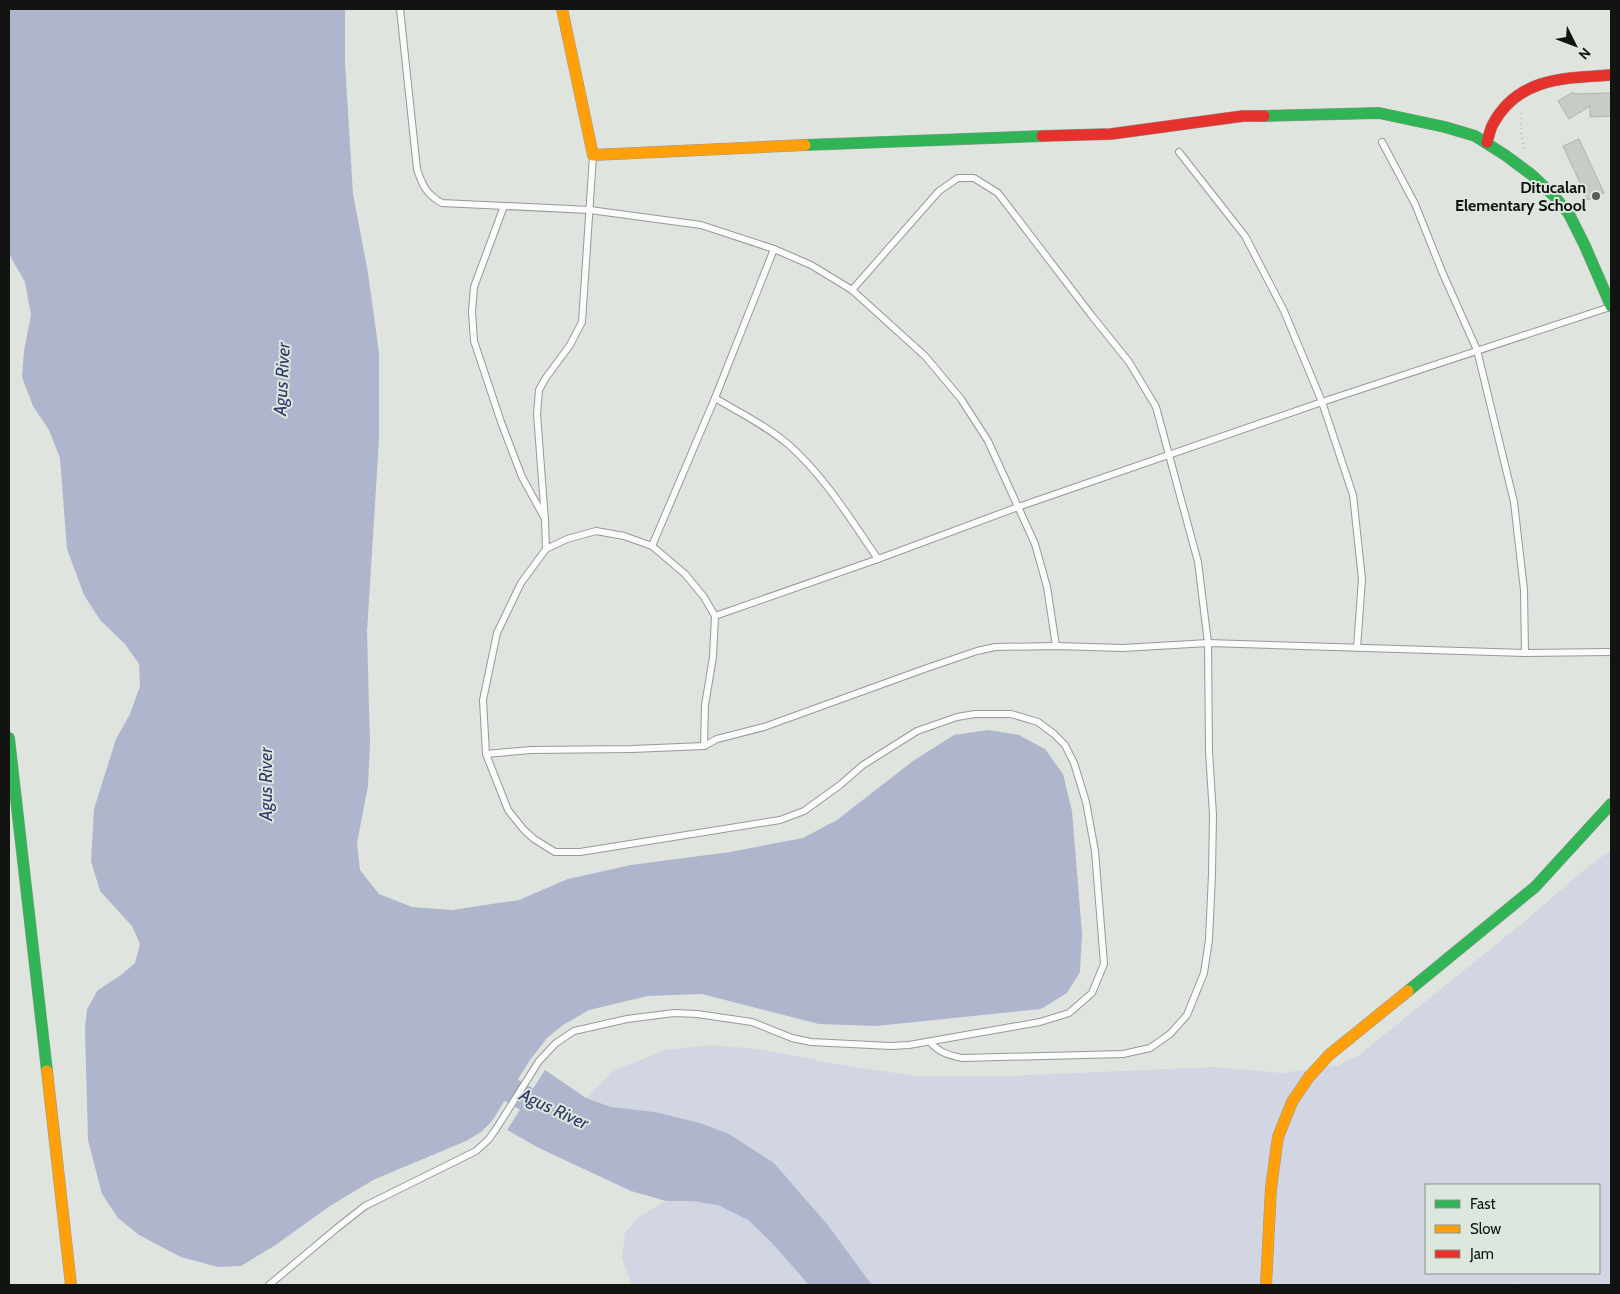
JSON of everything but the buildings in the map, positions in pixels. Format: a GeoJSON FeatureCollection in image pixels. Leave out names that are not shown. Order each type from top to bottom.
{"type":"FeatureCollection","features":[{"type":"Feature","properties":{"kind":"street"},"geometry":{"type":"LineString","coordinates":[[562,9],[573,65],[589,126],[593,155],[911,140],[1111,134],[1244,116],[1379,113],[1475,136],[1487,142],[1532,175],[1554,196],[1569,214],[1611,306]]}},
{"type":"Feature","properties":{"kind":"street"},"geometry":{"type":"LineString","coordinates":[[1487,142],[1493,124],[1507,105],[1525,90],[1557,78],[1611,75]]}},
{"type":"Feature","properties":{"kind":"street"},"geometry":{"type":"LineString","coordinates":[[9,738],[71,1285]]}},
{"type":"Feature","properties":{"kind":"street"},"geometry":{"type":"LineString","coordinates":[[1266,1285],[1271,1188],[1278,1137],[1292,1102],[1309,1077],[1329,1055],[1535,887],[1611,804]]}},
{"type":"Feature","properties":{"kind":"lane"},"geometry":{"type":"LineString","coordinates":[[400,9],[417,169],[423,187],[432,198],[442,203],[590,210],[701,225],[774,249],[811,265],[852,290],[925,356],[961,398],[988,441],[1036,544],[1047,587],[1056,646]]}},
{"type":"Feature","properties":{"kind":"lane"},"geometry":{"type":"LineString","coordinates":[[1382,142],[1415,204],[1443,274],[1477,350],[1514,502],[1524,590],[1525,654]]}},
{"type":"Feature","properties":{"kind":"lane"},"geometry":{"type":"LineString","coordinates":[[1179,152],[1245,236],[1284,311],[1322,402],[1352,496],[1362,579],[1357,648]]}},
{"type":"Feature","properties":{"kind":"lane"},"geometry":{"type":"LineString","coordinates":[[546,549],[537,414],[538,390],[570,345],[582,322],[593,155]]}},
{"type":"Feature","properties":{"kind":"lane"},"geometry":{"type":"LineString","coordinates":[[852,290],[939,191],[958,178],[974,178],[998,194],[1129,362],[1156,407],[1198,562],[1208,643],[1209,752],[1213,815],[1209,940],[1204,974],[1187,1015],[1170,1034],[1150,1048],[1123,1054],[962,1058],[938,1051],[931,1043]]}},
{"type":"Feature","properties":{"kind":"lane"},"geometry":{"type":"LineString","coordinates":[[504,206],[474,287],[472,312],[474,341],[522,478],[545,520]]}},
{"type":"Feature","properties":{"kind":"lane"},"geometry":{"type":"LineString","coordinates":[[652,546],[715,398],[774,249]]}},
{"type":"Feature","properties":{"kind":"lane"},"geometry":{"type":"LineString","coordinates":[[716,616],[1018,507],[1322,402],[1611,306]]}},
{"type":"Feature","properties":{"kind":"lane"},"geometry":{"type":"LineString","coordinates":[[715,398],[789,445],[838,500],[878,559]]}},
{"type":"Feature","properties":{"kind":"lane"},"geometry":{"type":"LineString","coordinates":[[269,1285],[366,1206],[476,1151],[489,1139],[496,1129],[539,1061],[556,1043],[574,1032],[647,1015],[674,1013],[697,1014],[752,1022],[792,1038],[811,1042],[891,1046],[931,1043],[1040,1022],[1069,1013],[1092,992],[1104,964],[1095,852],[1086,802],[1074,763],[1064,745],[1054,734],[1038,722],[1011,714],[975,714],[957,717],[911,735],[863,765],[804,811],[780,820],[573,852],[555,852],[534,839],[508,810],[486,754],[483,700],[497,633],[521,582],[546,549],[567,539],[596,531],[624,536],[652,546],[685,574],[704,597],[716,616],[713,657],[705,705],[704,746]]}},
{"type":"Feature","properties":{"kind":"lane"},"geometry":{"type":"LineString","coordinates":[[486,754],[531,750],[704,746],[717,739],[764,727],[927,668],[994,647],[1123,648],[1208,643],[1525,654],[1611,652]]}},
{"type":"Feature","properties":{"kind":"path"},"geometry":{"type":"LineString","coordinates":[[1525,90],[1521,132],[1523,147],[1532,175]]}},
{"type":"Feature","properties":{"kind":"shaded area"},"geometry":{"type":"Polygon","coordinates":[[[1611,850],[1611,1285],[1535,1285],[1511,1283],[1506,1285],[872,1285],[827,1224],[774,1163],[729,1134],[700,1123],[655,1112],[611,1107],[586,1098],[614,1071],[665,1050],[708,1045],[760,1049],[836,1064],[916,1076],[1005,1076],[1215,1067],[1282,1073],[1339,1065],[1358,1056],[1525,921],[1584,870],[1611,850]]]}},
{"type":"Feature","properties":{"kind":"shaded area"},"geometry":{"type":"Polygon","coordinates":[[[666,1201],[704,1202],[730,1209],[743,1217],[767,1238],[809,1285],[632,1285],[622,1258],[625,1233],[640,1216],[666,1201]]]}},
{"type":"Feature","properties":{"kind":"water"},"geometry":{"type":"Polygon","coordinates":[[[9,9],[345,9],[345,63],[353,194],[368,273],[379,353],[379,439],[367,632],[370,743],[368,786],[357,843],[360,870],[379,894],[412,907],[452,910],[519,900],[568,879],[631,865],[730,852],[803,838],[837,820],[913,761],[954,735],[988,730],[1019,735],[1045,749],[1063,774],[1072,811],[1082,934],[1080,972],[1067,993],[1041,1009],[876,1026],[819,1024],[702,994],[648,996],[589,1010],[563,1025],[547,1038],[530,1060],[492,1121],[481,1132],[466,1141],[373,1180],[330,1206],[274,1246],[241,1266],[218,1267],[181,1257],[139,1235],[118,1218],[102,1194],[88,1140],[85,1029],[87,1009],[98,990],[135,963],[140,944],[132,926],[100,891],[91,861],[94,809],[116,739],[130,714],[140,686],[139,664],[125,644],[100,620],[84,595],[67,549],[60,458],[49,430],[33,406],[22,377],[24,351],[31,315],[25,282],[9,254],[9,9]]]}},
{"type":"Feature","properties":{"kind":"water"},"geometry":{"type":"Polygon","coordinates":[[[545,1070],[586,1098],[611,1107],[655,1112],[700,1123],[729,1134],[774,1163],[827,1224],[872,1285],[809,1285],[771,1242],[748,1220],[718,1205],[693,1201],[666,1201],[631,1191],[539,1148],[507,1130],[545,1070]]]}},
{"type":"Feature","properties":{"kind":"waterway","name":"Agus River"},"geometry":{"type":"LineString","coordinates":[[484,1071],[511,1090],[556,1116]]}},
{"type":"Feature","properties":{"kind":"traffic: fast"},"geometry":{"type":"LineString","coordinates":[[1264,116],[1379,113],[1445,127],[1475,136],[1532,175],[1554,196],[1569,214],[1611,306]]}},
{"type":"Feature","properties":{"kind":"traffic: fast"},"geometry":{"type":"LineString","coordinates":[[805,145],[1042,136]]}},
{"type":"Feature","properties":{"kind":"traffic: fast"},"geometry":{"type":"LineString","coordinates":[[9,738],[47,1071]]}},
{"type":"Feature","properties":{"kind":"traffic: fast"},"geometry":{"type":"LineString","coordinates":[[1408,991],[1535,887],[1611,804]]}},
{"type":"Feature","properties":{"kind":"traffic: slow"},"geometry":{"type":"LineString","coordinates":[[562,9],[593,155],[805,145]]}},
{"type":"Feature","properties":{"kind":"traffic: slow"},"geometry":{"type":"LineString","coordinates":[[1266,1285],[1271,1188],[1278,1137],[1292,1102],[1309,1077],[1329,1055],[1408,991]]}},
{"type":"Feature","properties":{"kind":"traffic: slow"},"geometry":{"type":"LineString","coordinates":[[47,1071],[71,1285]]}},
{"type":"Feature","properties":{"kind":"traffic: jam"},"geometry":{"type":"LineString","coordinates":[[1487,142],[1492,126],[1503,109],[1516,97],[1529,89],[1560,79],[1611,75]]}},
{"type":"Feature","properties":{"kind":"traffic: jam"},"geometry":{"type":"LineString","coordinates":[[1042,136],[1111,134],[1243,116],[1264,116]]}},
{"type":"Feature","properties":{"kind":"place","name":"Ditucalan Elementary School"},"geometry":{"type":"Point","coordinates":[1596,196]}}]}
